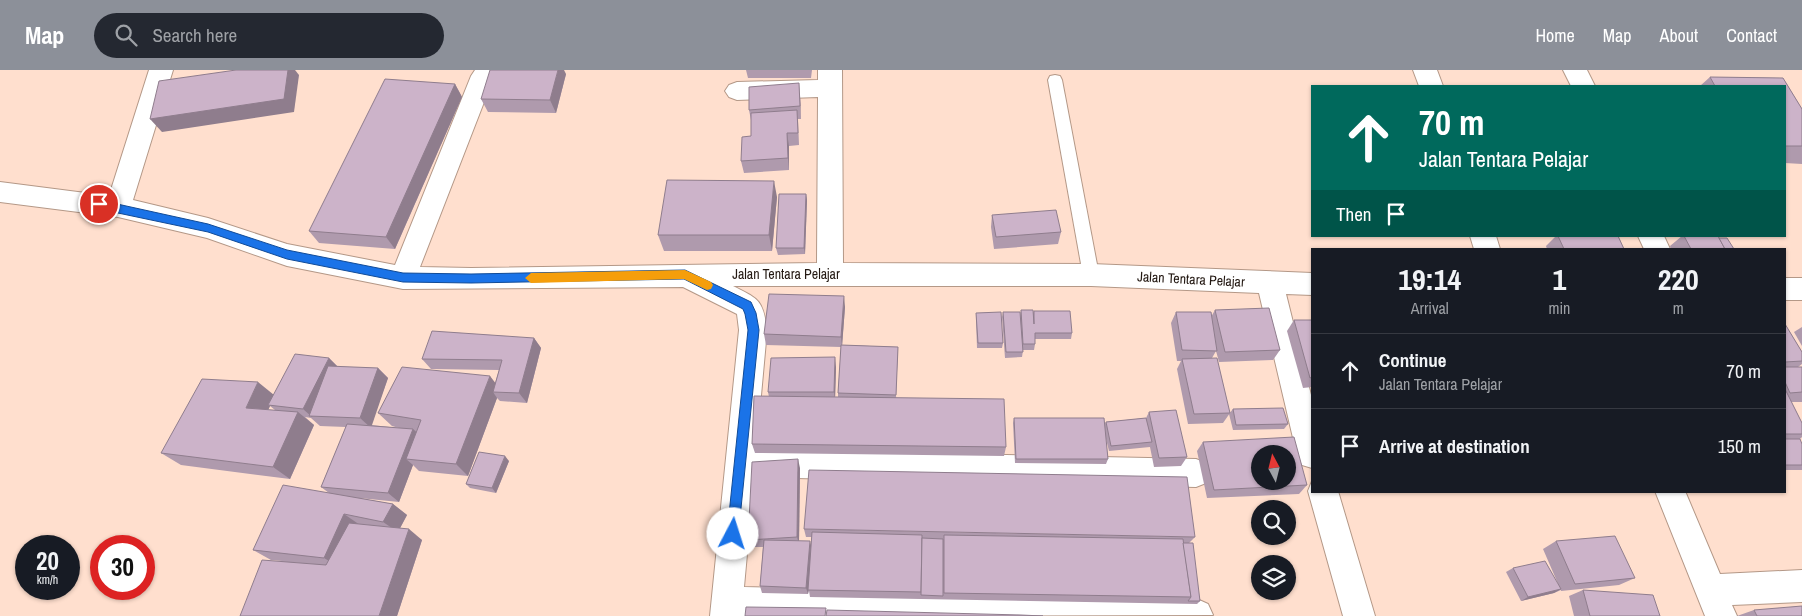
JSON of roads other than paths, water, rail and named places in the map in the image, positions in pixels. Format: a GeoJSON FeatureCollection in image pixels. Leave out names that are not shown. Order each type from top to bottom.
{"type":"FeatureCollection","features":[{"type":"Feature","properties":{"kind":"street"},"geometry":{"type":"LineString","coordinates":[[403,278],[483,76],[488,70]]}},
{"type":"Feature","properties":{"kind":"street"},"geometry":{"type":"LineString","coordinates":[[1425,70],[1431,85]]}},
{"type":"Feature","properties":{"kind":"street"},"geometry":{"type":"LineString","coordinates":[[1575,70],[1582,85]]}},
{"type":"Feature","properties":{"kind":"street"},"geometry":{"type":"LineString","coordinates":[[118,207],[164,78]]}},
{"type":"Feature","properties":{"kind":"street"},"geometry":{"type":"LineString","coordinates":[[737,91],[830,79],[830,274]]}},
{"type":"Feature","properties":{"kind":"street","name":"Jalan Tentara Pelajar"},"geometry":{"type":"LineString","coordinates":[[0,192],[118,207],[208,228],[287,255],[403,278],[471,279],[830,274],[1091,275],[1311,284]]}},
{"type":"Feature","properties":{"kind":"street"},"geometry":{"type":"LineString","coordinates":[[685,275],[747,306],[751,313],[753,330],[739,463],[727,610],[757,602],[1198,615]]}},
{"type":"Feature","properties":{"kind":"street"},"geometry":{"type":"LineString","coordinates":[[1270,283],[1311,451]]}},
{"type":"Feature","properties":{"kind":"street"},"geometry":{"type":"LineString","coordinates":[[1786,288],[1802,288]]}},
{"type":"Feature","properties":{"kind":"street"},"geometry":{"type":"LineString","coordinates":[[739,463],[1196,473]]}},
{"type":"Feature","properties":{"kind":"street"},"geometry":{"type":"LineString","coordinates":[[1324,493],[1359,616]]}},
{"type":"Feature","properties":{"kind":"street"},"geometry":{"type":"LineString","coordinates":[[1671,493],[1716,603],[1802,586]]}},
{"type":"Feature","properties":{"kind":"lane"},"geometry":{"type":"LineString","coordinates":[[1055,80],[1091,275]]}}]}
